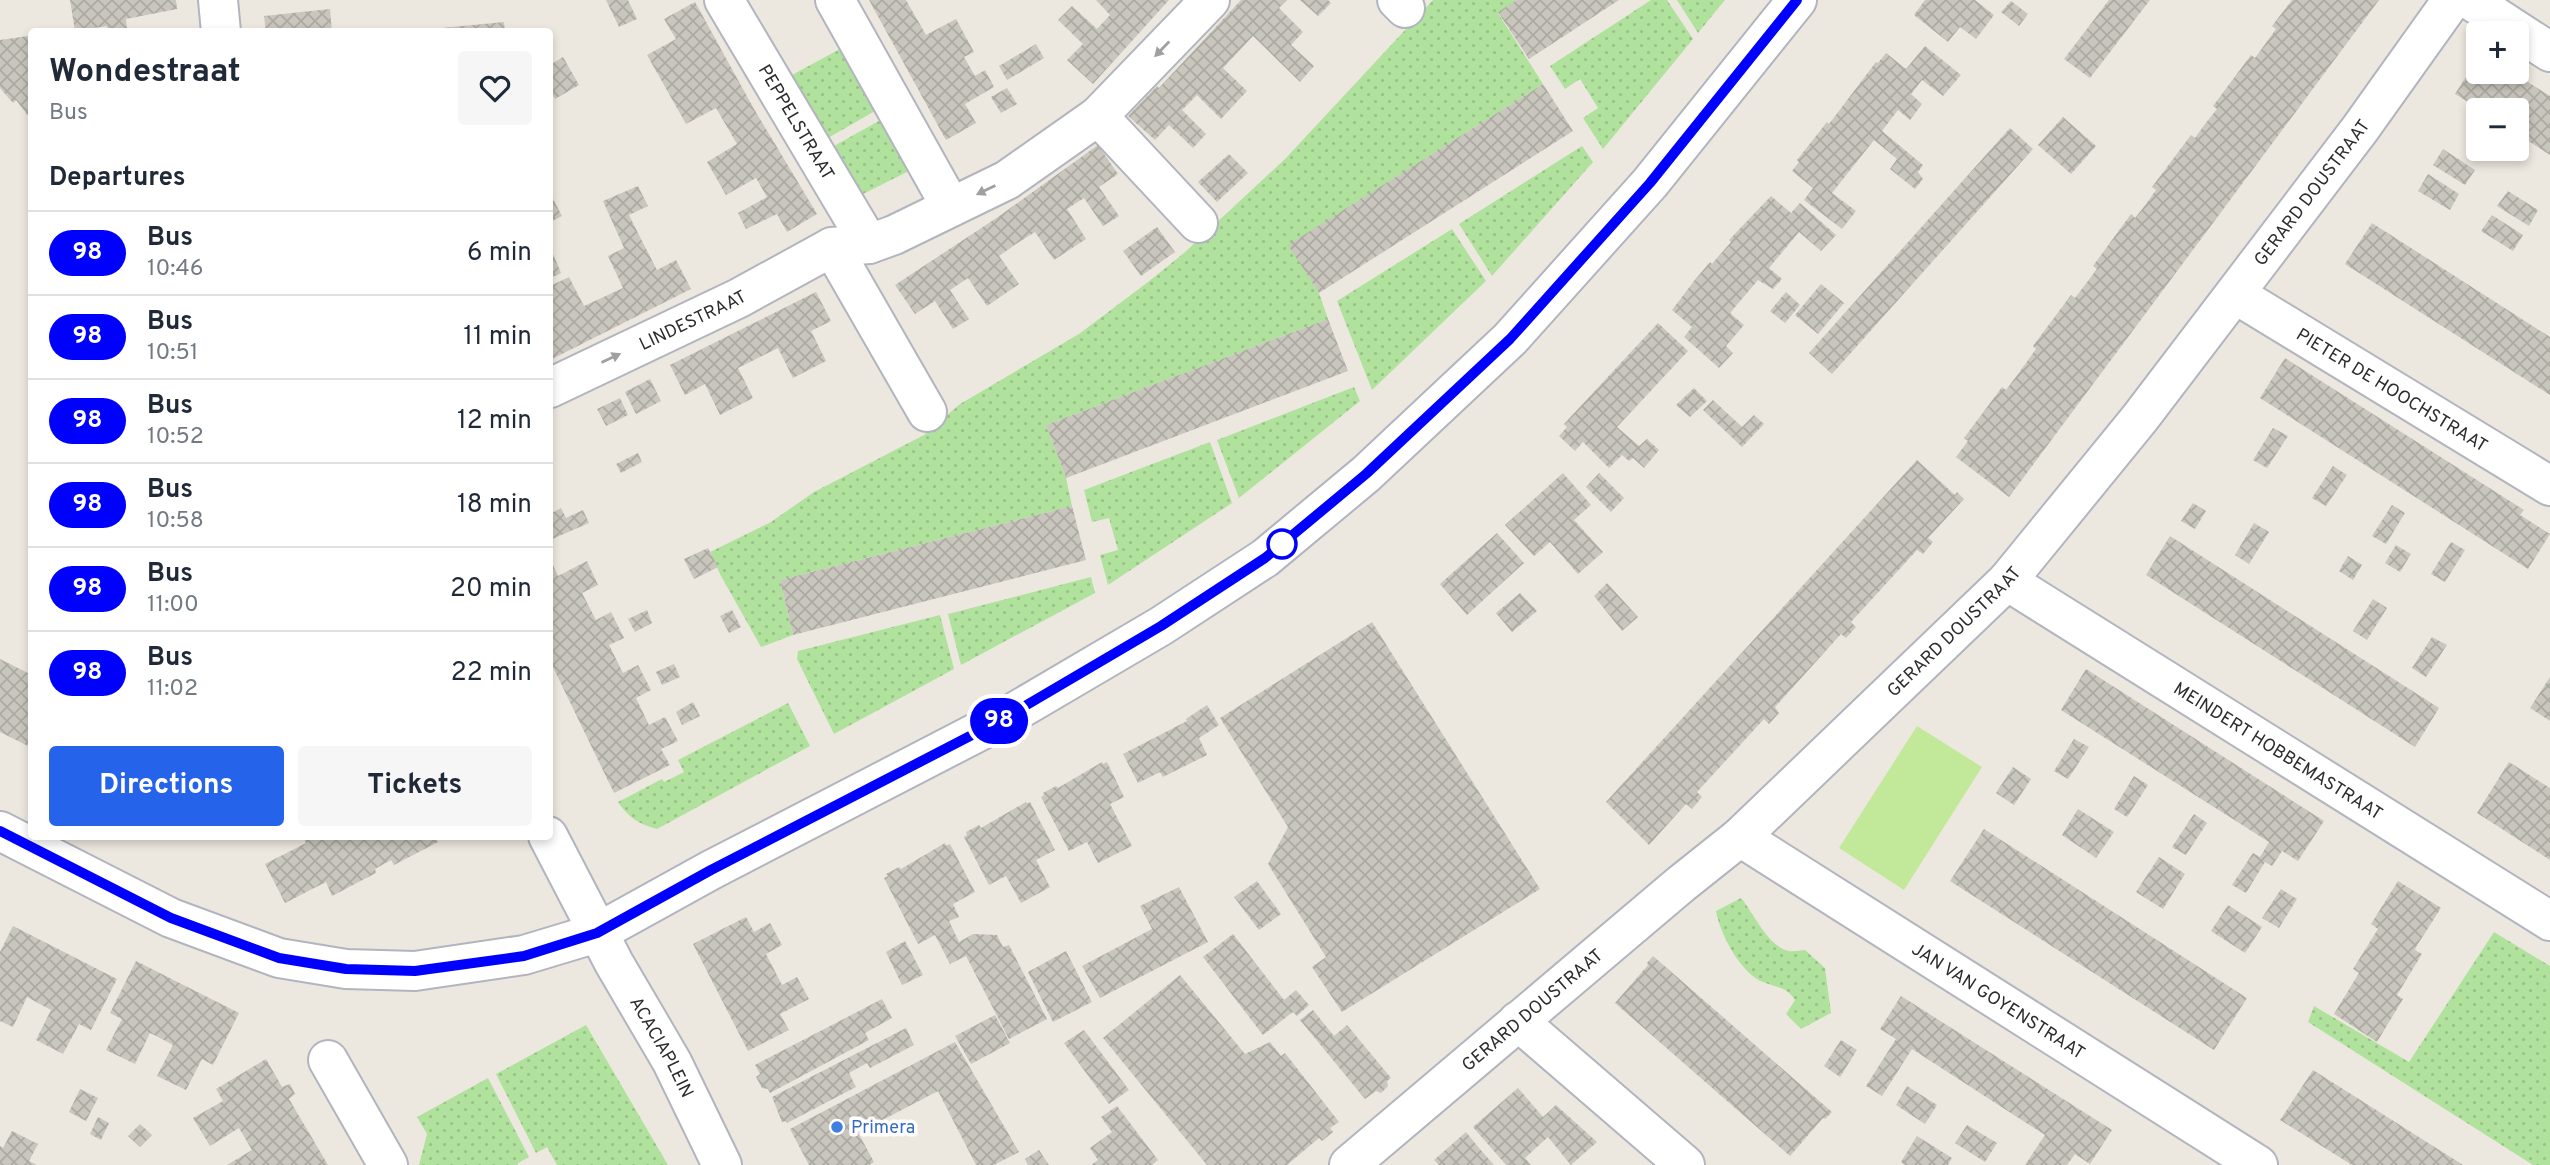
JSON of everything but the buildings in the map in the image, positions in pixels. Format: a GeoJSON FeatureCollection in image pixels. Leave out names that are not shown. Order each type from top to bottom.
{"type":"FeatureCollection","features":[{"type":"Feature","properties":{"kind":"street"},"geometry":{"type":"LineString","coordinates":[[218,0],[221,28]]}},
{"type":"Feature","properties":{"kind":"street","name":"PEPPELSTRAAT"},"geometry":{"type":"LineString","coordinates":[[724,0],[851,246]]}},
{"type":"Feature","properties":{"kind":"street"},"geometry":{"type":"LineString","coordinates":[[835,0],[951,207]]}},
{"type":"Feature","properties":{"kind":"street","name":"LINDESTRAAT"},"geometry":{"type":"LineString","coordinates":[[553,387],[851,246],[894,235],[1007,180],[1098,116],[1210,0]]}},
{"type":"Feature","properties":{"kind":"street"},"geometry":{"type":"LineString","coordinates":[[0,831],[171,918],[279,958],[346,969],[415,971],[524,956],[597,933],[711,870],[1001,720],[1161,626],[1265,558],[1366,474],[1510,339],[1650,183],[1797,0]]}},
{"type":"Feature","properties":{"kind":"street","name":"GERARD DOUSTRAAT"},"geometry":{"type":"LineString","coordinates":[[1349,1165],[1740,837],[2007,580],[2140,418],[2360,129],[2452,0]]}},
{"type":"Feature","properties":{"kind":"street"},"geometry":{"type":"LineString","coordinates":[[2470,0],[2550,52]]}},
{"type":"Feature","properties":{"kind":"street"},"geometry":{"type":"LineString","coordinates":[[1098,116],[1198,223]]}},
{"type":"Feature","properties":{"kind":"street"},"geometry":{"type":"LineString","coordinates":[[851,246],[927,412]]}},
{"type":"Feature","properties":{"kind":"street","name":"PIETER DE HOOCHSTRAAT"},"geometry":{"type":"LineString","coordinates":[[2235,293],[2550,486]]}},
{"type":"Feature","properties":{"kind":"street","name":"MEINDERT HOBBEMASTRAAT"},"geometry":{"type":"LineString","coordinates":[[2007,580],[2550,921]]}},
{"type":"Feature","properties":{"kind":"street","name":"JAN VAN GOYENSTRAAT"},"geometry":{"type":"LineString","coordinates":[[1740,837],[2258,1165]]}},
{"type":"Feature","properties":{"kind":"street","name":"ACACIAPLEIN"},"geometry":{"type":"LineString","coordinates":[[550,840],[597,933],[672,1062],[722,1165]]}},
{"type":"Feature","properties":{"kind":"street"},"geometry":{"type":"LineString","coordinates":[[1518,1021],[1685,1165]]}},
{"type":"Feature","properties":{"kind":"street"},"geometry":{"type":"LineString","coordinates":[[328,1060],[388,1165]]}},
{"type":"Feature","properties":{"kind":"green space"},"geometry":{"type":"Polygon","coordinates":[[[1433,0],[1517,0],[1498,13],[1543,84],[1289,245],[1319,293],[1328,319],[1046,425],[1066,478],[1072,506],[780,580],[793,635],[761,647],[710,552],[771,522],[814,492],[924,435],[960,404],[1079,334],[1148,282],[1184,253],[1285,159],[1433,0]]]}},
{"type":"Feature","properties":{"kind":"green space"},"geometry":{"type":"Polygon","coordinates":[[[1651,0],[1667,0],[1693,39],[1603,149],[1583,118],[1598,108],[1580,79],[1565,89],[1550,66],[1651,0]]]}},
{"type":"Feature","properties":{"kind":"green space"},"geometry":{"type":"Polygon","coordinates":[[[1677,0],[1725,0],[1698,33],[1677,0]]]}},
{"type":"Feature","properties":{"kind":"green space"},"geometry":{"type":"Polygon","coordinates":[[[840,49],[875,111],[828,138],[792,75],[840,49]]]}},
{"type":"Feature","properties":{"kind":"green space"},"geometry":{"type":"Polygon","coordinates":[[[886,117],[911,170],[853,199],[825,151],[886,117]]]}},
{"type":"Feature","properties":{"kind":"green space"},"geometry":{"type":"Polygon","coordinates":[[[1582,146],[1593,162],[1492,276],[1459,224],[1582,146]]]}},
{"type":"Feature","properties":{"kind":"green space"},"geometry":{"type":"Polygon","coordinates":[[[1452,229],[1486,281],[1372,390],[1337,301],[1452,229]]]}},
{"type":"Feature","properties":{"kind":"green space"},"geometry":{"type":"Polygon","coordinates":[[[1354,387],[1360,401],[1239,498],[1217,440],[1354,387]]]}},
{"type":"Feature","properties":{"kind":"green space"},"geometry":{"type":"Polygon","coordinates":[[[1210,442],[1232,503],[1108,585],[1100,555],[1118,550],[1109,518],[1092,522],[1084,490],[1210,442]]]}},
{"type":"Feature","properties":{"kind":"green space"},"geometry":{"type":"Polygon","coordinates":[[[1091,577],[1095,593],[961,665],[948,614],[1091,577]]]}},
{"type":"Feature","properties":{"kind":"green space"},"geometry":{"type":"Polygon","coordinates":[[[940,615],[954,669],[834,734],[797,659],[798,651],[940,615]]]}},
{"type":"Feature","properties":{"kind":"green space"},"geometry":{"type":"Polygon","coordinates":[[[788,703],[810,746],[657,829],[635,820],[618,802],[662,779],[664,782],[684,772],[678,760],[788,703]]]}},
{"type":"Feature","properties":{"kind":"green space"},"geometry":{"type":"Polygon","coordinates":[[[1917,726],[1982,767],[1904,890],[1839,848],[1917,726]]]}},
{"type":"Feature","properties":{"kind":"green space"},"geometry":{"type":"Polygon","coordinates":[[[1741,898],[1774,943],[1789,951],[1805,950],[1825,968],[1831,1013],[1801,1029],[1786,1014],[1795,1000],[1792,995],[1755,978],[1747,971],[1727,941],[1716,911],[1741,898]]]}},
{"type":"Feature","properties":{"kind":"green space"},"geometry":{"type":"Polygon","coordinates":[[[2494,932],[2550,966],[2550,1165],[2533,1165],[2308,1022],[2314,1006],[2409,1062],[2494,932]]]}},
{"type":"Feature","properties":{"kind":"green space"},"geometry":{"type":"Polygon","coordinates":[[[586,1025],[668,1165],[557,1165],[547,1147],[536,1153],[496,1074],[586,1025]]]}},
{"type":"Feature","properties":{"kind":"green space"},"geometry":{"type":"Polygon","coordinates":[[[488,1078],[529,1157],[518,1165],[419,1165],[427,1134],[417,1117],[488,1078]]]}},
{"type":"Feature","properties":{"kind":"bus line","name":"98"},"geometry":{"type":"LineString","coordinates":[[0,831],[171,918],[279,958],[346,969],[415,971],[524,956],[597,933],[711,870],[1001,720],[1161,626],[1265,558],[1366,474],[1510,339],[1650,183],[1797,0]]}},
{"type":"Feature","properties":{"kind":"place","name":"Primera"},"geometry":{"type":"Point","coordinates":[837,1127]}}]}
